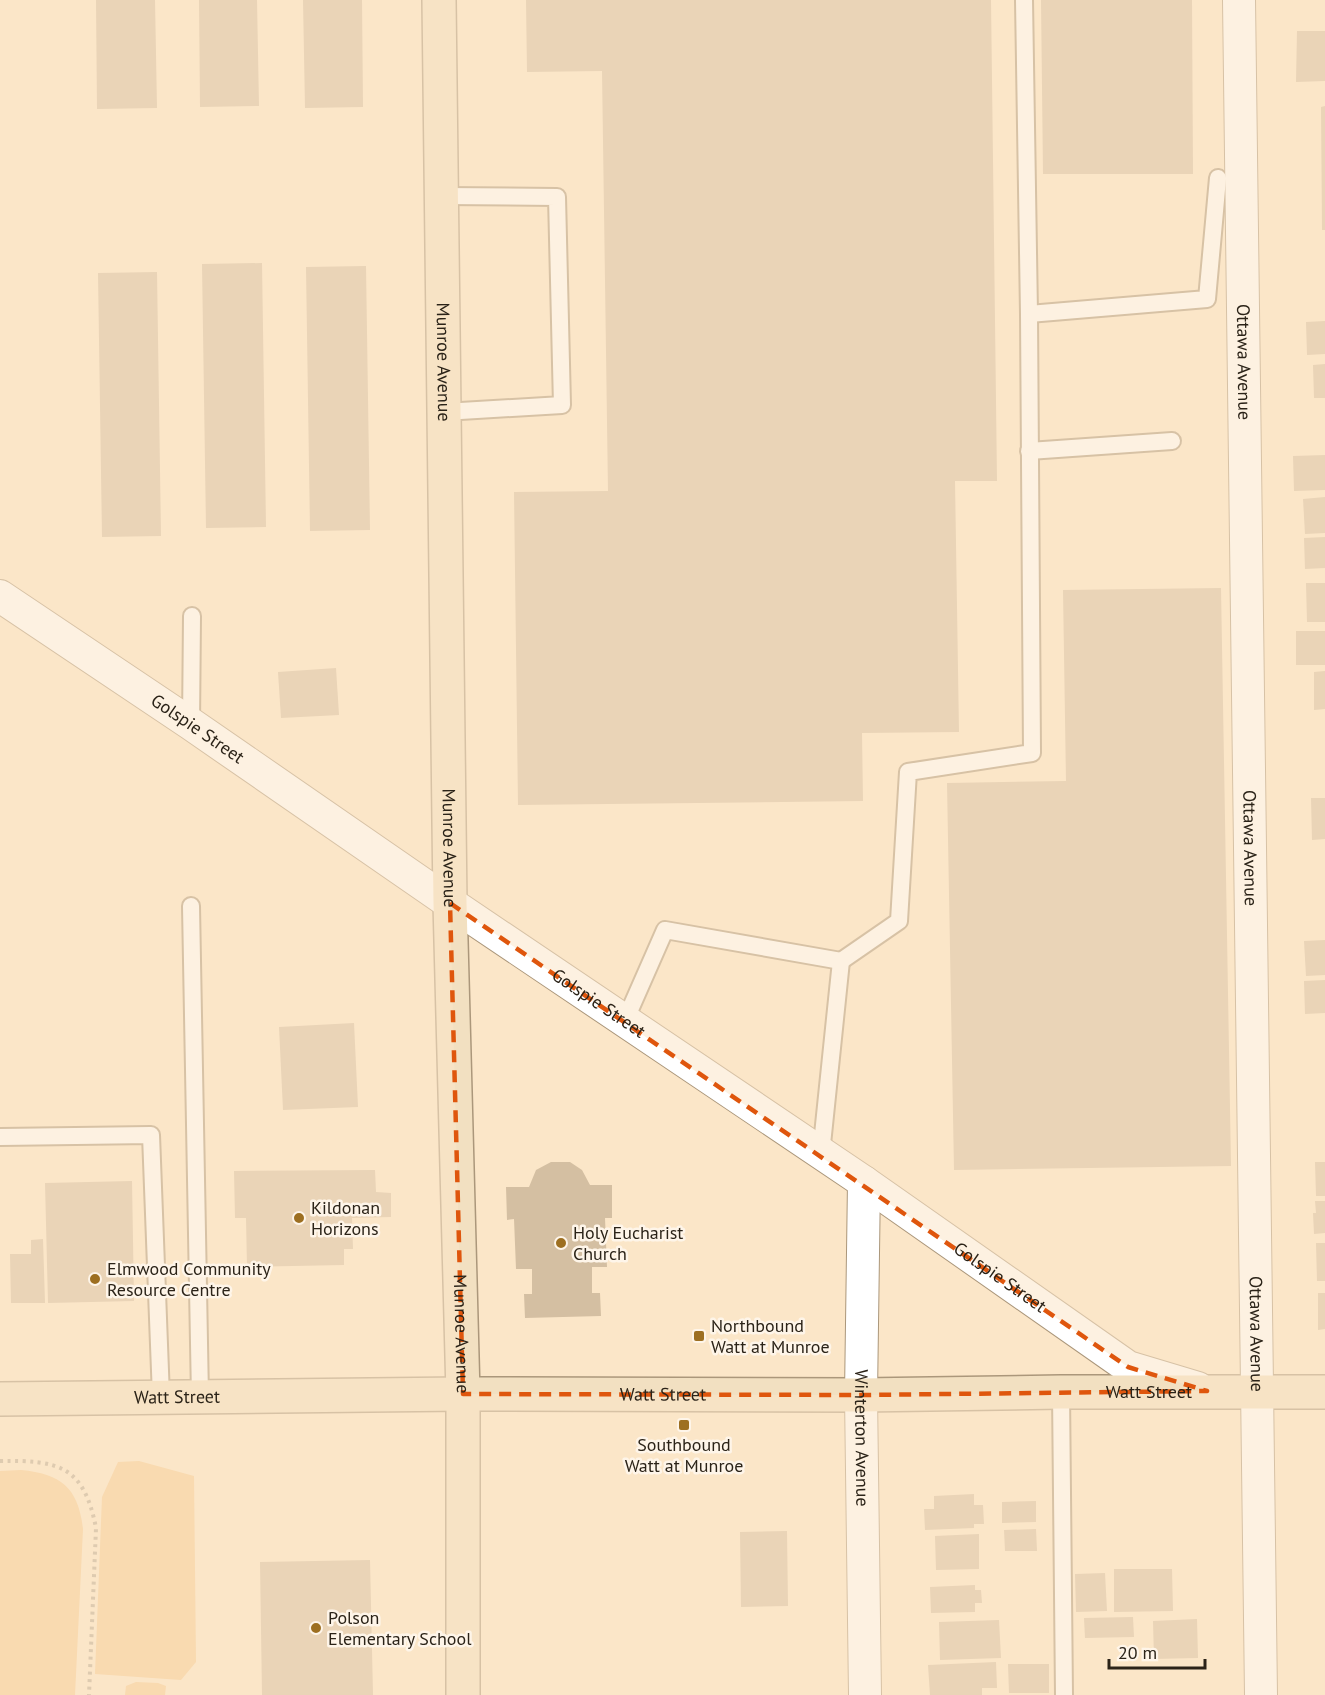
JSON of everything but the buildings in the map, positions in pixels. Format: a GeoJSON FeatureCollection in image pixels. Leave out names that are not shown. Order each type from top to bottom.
{"type":"FeatureCollection","features":[{"type":"Feature","properties":{"kind":"main road","name":"Munroe Avenue"},"geometry":{"type":"LineString","coordinates":[[439,0],[450,903],[463,1394],[463,1695]]}},
{"type":"Feature","properties":{"kind":"main road","name":"Watt Street"},"geometry":{"type":"LineString","coordinates":[[0,1398],[463,1394],[861,1395],[1325,1392]]}},
{"type":"Feature","properties":{"kind":"street","name":"Ottawa Avenue"},"geometry":{"type":"LineString","coordinates":[[1239,0],[1261,1695]]}},
{"type":"Feature","properties":{"kind":"street","name":"Golspie Street"},"geometry":{"type":"LineString","coordinates":[[0,596],[864,1182],[1128,1367],[1207,1391]]}},
{"type":"Feature","properties":{"kind":"street","name":"Winterton Avenue"},"geometry":{"type":"LineString","coordinates":[[864,1182],[861,1395],[865,1695]]}},
{"type":"Feature","properties":{"kind":"lane"},"geometry":{"type":"LineString","coordinates":[[624,1021],[665,930],[841,961],[899,921],[908,772],[1032,753],[1024,0]]}},
{"type":"Feature","properties":{"kind":"lane"},"geometry":{"type":"LineString","coordinates":[[1029,314],[1207,299],[1218,178]]}},
{"type":"Feature","properties":{"kind":"lane"},"geometry":{"type":"LineString","coordinates":[[442,196],[557,197],[562,405],[444,412]]}},
{"type":"Feature","properties":{"kind":"lane"},"geometry":{"type":"LineString","coordinates":[[1029,451],[1172,441]]}},
{"type":"Feature","properties":{"kind":"lane"},"geometry":{"type":"LineString","coordinates":[[191,724],[192,616]]}},
{"type":"Feature","properties":{"kind":"lane"},"geometry":{"type":"LineString","coordinates":[[191,906],[200,1397]]}},
{"type":"Feature","properties":{"kind":"lane"},"geometry":{"type":"LineString","coordinates":[[821,1154],[841,961]]}},
{"type":"Feature","properties":{"kind":"lane"},"geometry":{"type":"LineString","coordinates":[[0,1137],[151,1135],[161,1397]]}},
{"type":"Feature","properties":{"kind":"lane"},"geometry":{"type":"LineString","coordinates":[[1061,1392],[1064,1695]]}},
{"type":"Feature","properties":{"kind":"path"},"geometry":{"type":"LineString","coordinates":[[0,1461],[32,1460],[58,1466],[73,1475],[85,1491],[92,1509],[96,1528],[89,1695]]}},
{"type":"Feature","properties":{"kind":"highlighted area"},"geometry":{"type":"Polygon","coordinates":[[[450,903],[1128,1367],[1207,1391],[861,1395],[463,1394],[450,903]]]}},
{"type":"Feature","properties":{"kind":"shaded area"},"geometry":{"type":"Polygon","coordinates":[[[139,1461],[194,1476],[196,1662],[181,1680],[95,1674],[102,1497],[118,1462],[139,1461]]]}},
{"type":"Feature","properties":{"kind":"shaded area"},"geometry":{"type":"Polygon","coordinates":[[[21,1470],[47,1475],[66,1486],[72,1493],[81,1515],[83,1529],[75,1695],[0,1695],[0,1471],[21,1470]]]}},
{"type":"Feature","properties":{"kind":"shaded area"},"geometry":{"type":"Polygon","coordinates":[[[136,1682],[158,1683],[166,1686],[165,1695],[125,1695],[126,1686],[136,1682]]]}},
{"type":"Feature","properties":{"kind":"place","name":"Kildonan Horizons"},"geometry":{"type":"Point","coordinates":[299,1218]}},
{"type":"Feature","properties":{"kind":"place","name":"Holy Eucharist Church"},"geometry":{"type":"Point","coordinates":[561,1243]}},
{"type":"Feature","properties":{"kind":"place","name":"Elmwood Community Resource Centre"},"geometry":{"type":"Point","coordinates":[95,1279]}},
{"type":"Feature","properties":{"kind":"place","name":"Northbound Watt at Munroe"},"geometry":{"type":"Point","coordinates":[699,1336]}},
{"type":"Feature","properties":{"kind":"place","name":"Southbound Watt at Munroe"},"geometry":{"type":"Point","coordinates":[684,1425]}},
{"type":"Feature","properties":{"kind":"place","name":"Polson Elementary School"},"geometry":{"type":"Point","coordinates":[316,1628]}}]}
